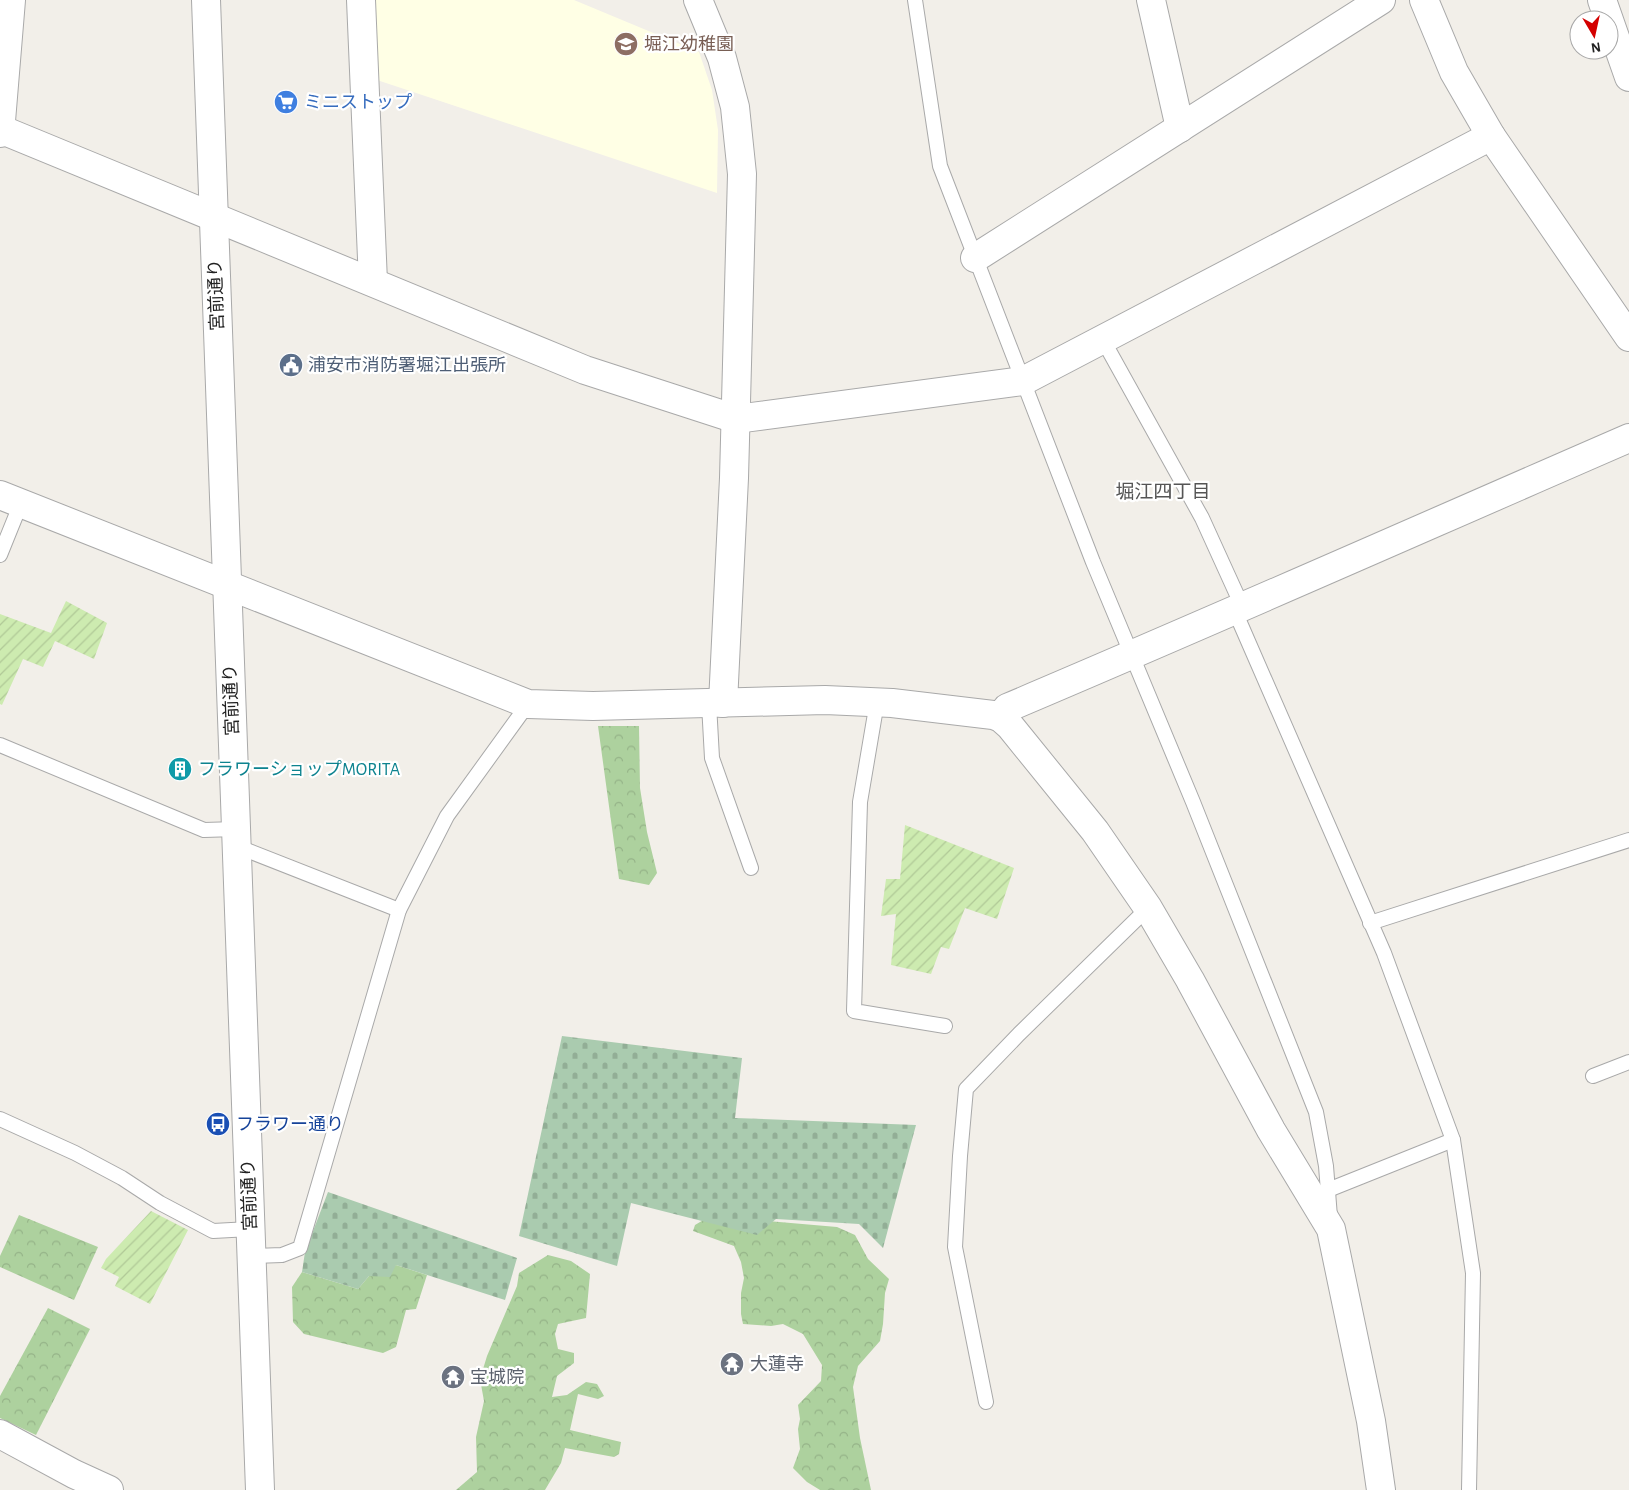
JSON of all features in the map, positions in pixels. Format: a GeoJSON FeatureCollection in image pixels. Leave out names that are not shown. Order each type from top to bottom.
{"type":"FeatureCollection","features":[{"type":"Feature","properties":{"kind":"street"},"geometry":{"type":"LineString","coordinates":[[11,0],[0,130],[585,370],[736,419],[1023,381],[1491,136]]}},
{"type":"Feature","properties":{"kind":"street","name":"宮前通り"},"geometry":{"type":"LineString","coordinates":[[206,0],[260,1490]]}},
{"type":"Feature","properties":{"kind":"street"},"geometry":{"type":"LineString","coordinates":[[361,0],[373,282]]}},
{"type":"Feature","properties":{"kind":"street"},"geometry":{"type":"LineString","coordinates":[[698,0],[722,58],[735,107],[742,174],[736,419],[716,704]]}},
{"type":"Feature","properties":{"kind":"street"},"geometry":{"type":"LineString","coordinates":[[1151,0],[1180,128]]}},
{"type":"Feature","properties":{"kind":"street"},"geometry":{"type":"LineString","coordinates":[[975,258],[1381,0]]}},
{"type":"Feature","properties":{"kind":"street"},"geometry":{"type":"LineString","coordinates":[[1424,0],[1454,72],[1491,136],[1629,337]]}},
{"type":"Feature","properties":{"kind":"street"},"geometry":{"type":"LineString","coordinates":[[1602,0],[1629,77]]}},
{"type":"Feature","properties":{"kind":"street"},"geometry":{"type":"LineString","coordinates":[[1001,718],[1007,708],[1131,656],[1629,438]]}},
{"type":"Feature","properties":{"kind":"street"},"geometry":{"type":"LineString","coordinates":[[11,499],[528,704],[593,706],[825,700],[877,702],[994,715],[1001,718],[1010,726],[1095,831],[1148,908],[1190,980],[1271,1130],[1330,1229],[1371,1421],[1381,1490]]}},
{"type":"Feature","properties":{"kind":"street"},"geometry":{"type":"LineString","coordinates":[[0,1434],[74,1474],[109,1490]]}},
{"type":"Feature","properties":{"kind":"lane"},"geometry":{"type":"LineString","coordinates":[[915,0],[940,166],[1131,656],[1194,802],[1316,1112],[1326,1166],[1330,1229]]}},
{"type":"Feature","properties":{"kind":"lane"},"geometry":{"type":"LineString","coordinates":[[1103,340],[1202,518],[1238,608],[1384,953],[1453,1140],[1473,1273],[1470,1490]]}},
{"type":"Feature","properties":{"kind":"lane"},"geometry":{"type":"LineString","coordinates":[[0,556],[11,499]]}},
{"type":"Feature","properties":{"kind":"lane"},"geometry":{"type":"LineString","coordinates":[[877,702],[860,802],[854,1011],[945,1026]]}},
{"type":"Feature","properties":{"kind":"lane"},"geometry":{"type":"LineString","coordinates":[[251,1256],[282,1255],[300,1248],[399,910],[447,816],[528,704]]}},
{"type":"Feature","properties":{"kind":"lane"},"geometry":{"type":"LineString","coordinates":[[716,704],[712,758],[751,868]]}},
{"type":"Feature","properties":{"kind":"lane"},"geometry":{"type":"LineString","coordinates":[[0,745],[204,830],[236,838],[399,910]]}},
{"type":"Feature","properties":{"kind":"lane"},"geometry":{"type":"LineString","coordinates":[[1370,923],[1629,840]]}},
{"type":"Feature","properties":{"kind":"lane"},"geometry":{"type":"LineString","coordinates":[[986,1402],[955,1246],[966,1089],[1019,1034],[1148,908]]}},
{"type":"Feature","properties":{"kind":"lane"},"geometry":{"type":"LineString","coordinates":[[1593,1076],[1629,1062]]}},
{"type":"Feature","properties":{"kind":"lane"},"geometry":{"type":"LineString","coordinates":[[0,1119],[75,1153],[122,1178],[160,1203],[213,1231],[250,1229]]}},
{"type":"Feature","properties":{"kind":"lane"},"geometry":{"type":"LineString","coordinates":[[1328,1190],[1453,1140]]}},
{"type":"Feature","properties":{"kind":"shaded area"},"geometry":{"type":"Polygon","coordinates":[[[375,0],[574,0],[699,52],[712,90],[718,130],[717,193],[377,80],[375,0]]]}},
{"type":"Feature","properties":{"kind":"green space"},"geometry":{"type":"Polygon","coordinates":[[[66,601],[107,623],[94,659],[55,641],[43,667],[23,659],[2,705],[0,704],[0,614],[51,633],[66,601]]]}},
{"type":"Feature","properties":{"kind":"green space"},"geometry":{"type":"Polygon","coordinates":[[[598,726],[639,726],[640,788],[647,832],[657,873],[649,885],[619,879],[598,726]]]}},
{"type":"Feature","properties":{"kind":"green space"},"geometry":{"type":"Polygon","coordinates":[[[905,825],[1014,868],[997,919],[965,908],[949,949],[941,947],[931,974],[891,965],[896,914],[881,916],[886,879],[900,879],[905,825]]]}},
{"type":"Feature","properties":{"kind":"green space"},"geometry":{"type":"Polygon","coordinates":[[[562,1036],[742,1058],[735,1118],[916,1125],[883,1248],[859,1224],[776,1219],[757,1235],[631,1203],[617,1266],[519,1236],[562,1036]]]}},
{"type":"Feature","properties":{"kind":"green space"},"geometry":{"type":"Polygon","coordinates":[[[328,1192],[517,1258],[505,1300],[396,1265],[390,1277],[369,1276],[358,1289],[302,1272],[305,1252],[328,1192]]]}},
{"type":"Feature","properties":{"kind":"green space"},"geometry":{"type":"Polygon","coordinates":[[[151,1211],[188,1230],[150,1304],[115,1286],[119,1277],[101,1268],[106,1259],[151,1211]]]}},
{"type":"Feature","properties":{"kind":"green space"},"geometry":{"type":"Polygon","coordinates":[[[19,1215],[98,1247],[74,1300],[0,1267],[0,1256],[19,1215]]]}},
{"type":"Feature","properties":{"kind":"green space"},"geometry":{"type":"Polygon","coordinates":[[[710,1216],[837,1227],[855,1235],[868,1259],[889,1279],[885,1293],[880,1341],[858,1366],[853,1387],[860,1438],[871,1490],[820,1490],[807,1482],[793,1468],[800,1449],[798,1405],[821,1381],[822,1365],[803,1334],[783,1324],[771,1326],[743,1324],[741,1293],[744,1278],[741,1262],[734,1246],[693,1231],[695,1225],[710,1216]]]}},
{"type":"Feature","properties":{"kind":"green space"},"geometry":{"type":"Polygon","coordinates":[[[548,1255],[571,1261],[590,1274],[586,1318],[558,1324],[555,1334],[558,1349],[574,1353],[574,1363],[557,1376],[552,1397],[567,1395],[586,1382],[597,1384],[604,1396],[598,1399],[578,1394],[570,1430],[621,1442],[619,1454],[614,1457],[565,1448],[561,1463],[545,1490],[456,1490],[477,1472],[476,1437],[484,1401],[480,1379],[487,1356],[517,1286],[519,1273],[548,1255]]]}},
{"type":"Feature","properties":{"kind":"green space"},"geometry":{"type":"Polygon","coordinates":[[[396,1265],[427,1275],[416,1309],[406,1310],[396,1347],[383,1353],[304,1334],[293,1322],[292,1287],[302,1272],[358,1289],[369,1276],[396,1265]]]}},
{"type":"Feature","properties":{"kind":"green space"},"geometry":{"type":"Polygon","coordinates":[[[48,1308],[90,1329],[36,1435],[0,1418],[0,1396],[48,1308]]]}},
{"type":"Feature","properties":{"kind":"place","name":"堀江幼稚園"},"geometry":{"type":"Point","coordinates":[626,44]}},
{"type":"Feature","properties":{"kind":"place","name":"ミニストップ"},"geometry":{"type":"Point","coordinates":[286,102]}},
{"type":"Feature","properties":{"kind":"place","name":"浦安市消防署堀江出張所"},"geometry":{"type":"Point","coordinates":[291,365]}},
{"type":"Feature","properties":{"kind":"place","name":"フラワーショップMORITA"},"geometry":{"type":"Point","coordinates":[180,769]}},
{"type":"Feature","properties":{"kind":"place","name":"フラワー通り"},"geometry":{"type":"Point","coordinates":[218,1124]}},
{"type":"Feature","properties":{"kind":"place","name":"大蓮寺"},"geometry":{"type":"Point","coordinates":[732,1364]}},
{"type":"Feature","properties":{"kind":"place","name":"宝城院"},"geometry":{"type":"Point","coordinates":[453,1377]}},
{"type":"Feature","properties":{"kind":"district","name":"堀江四丁目"},"geometry":{"type":"Point","coordinates":[1163,491]}}]}
